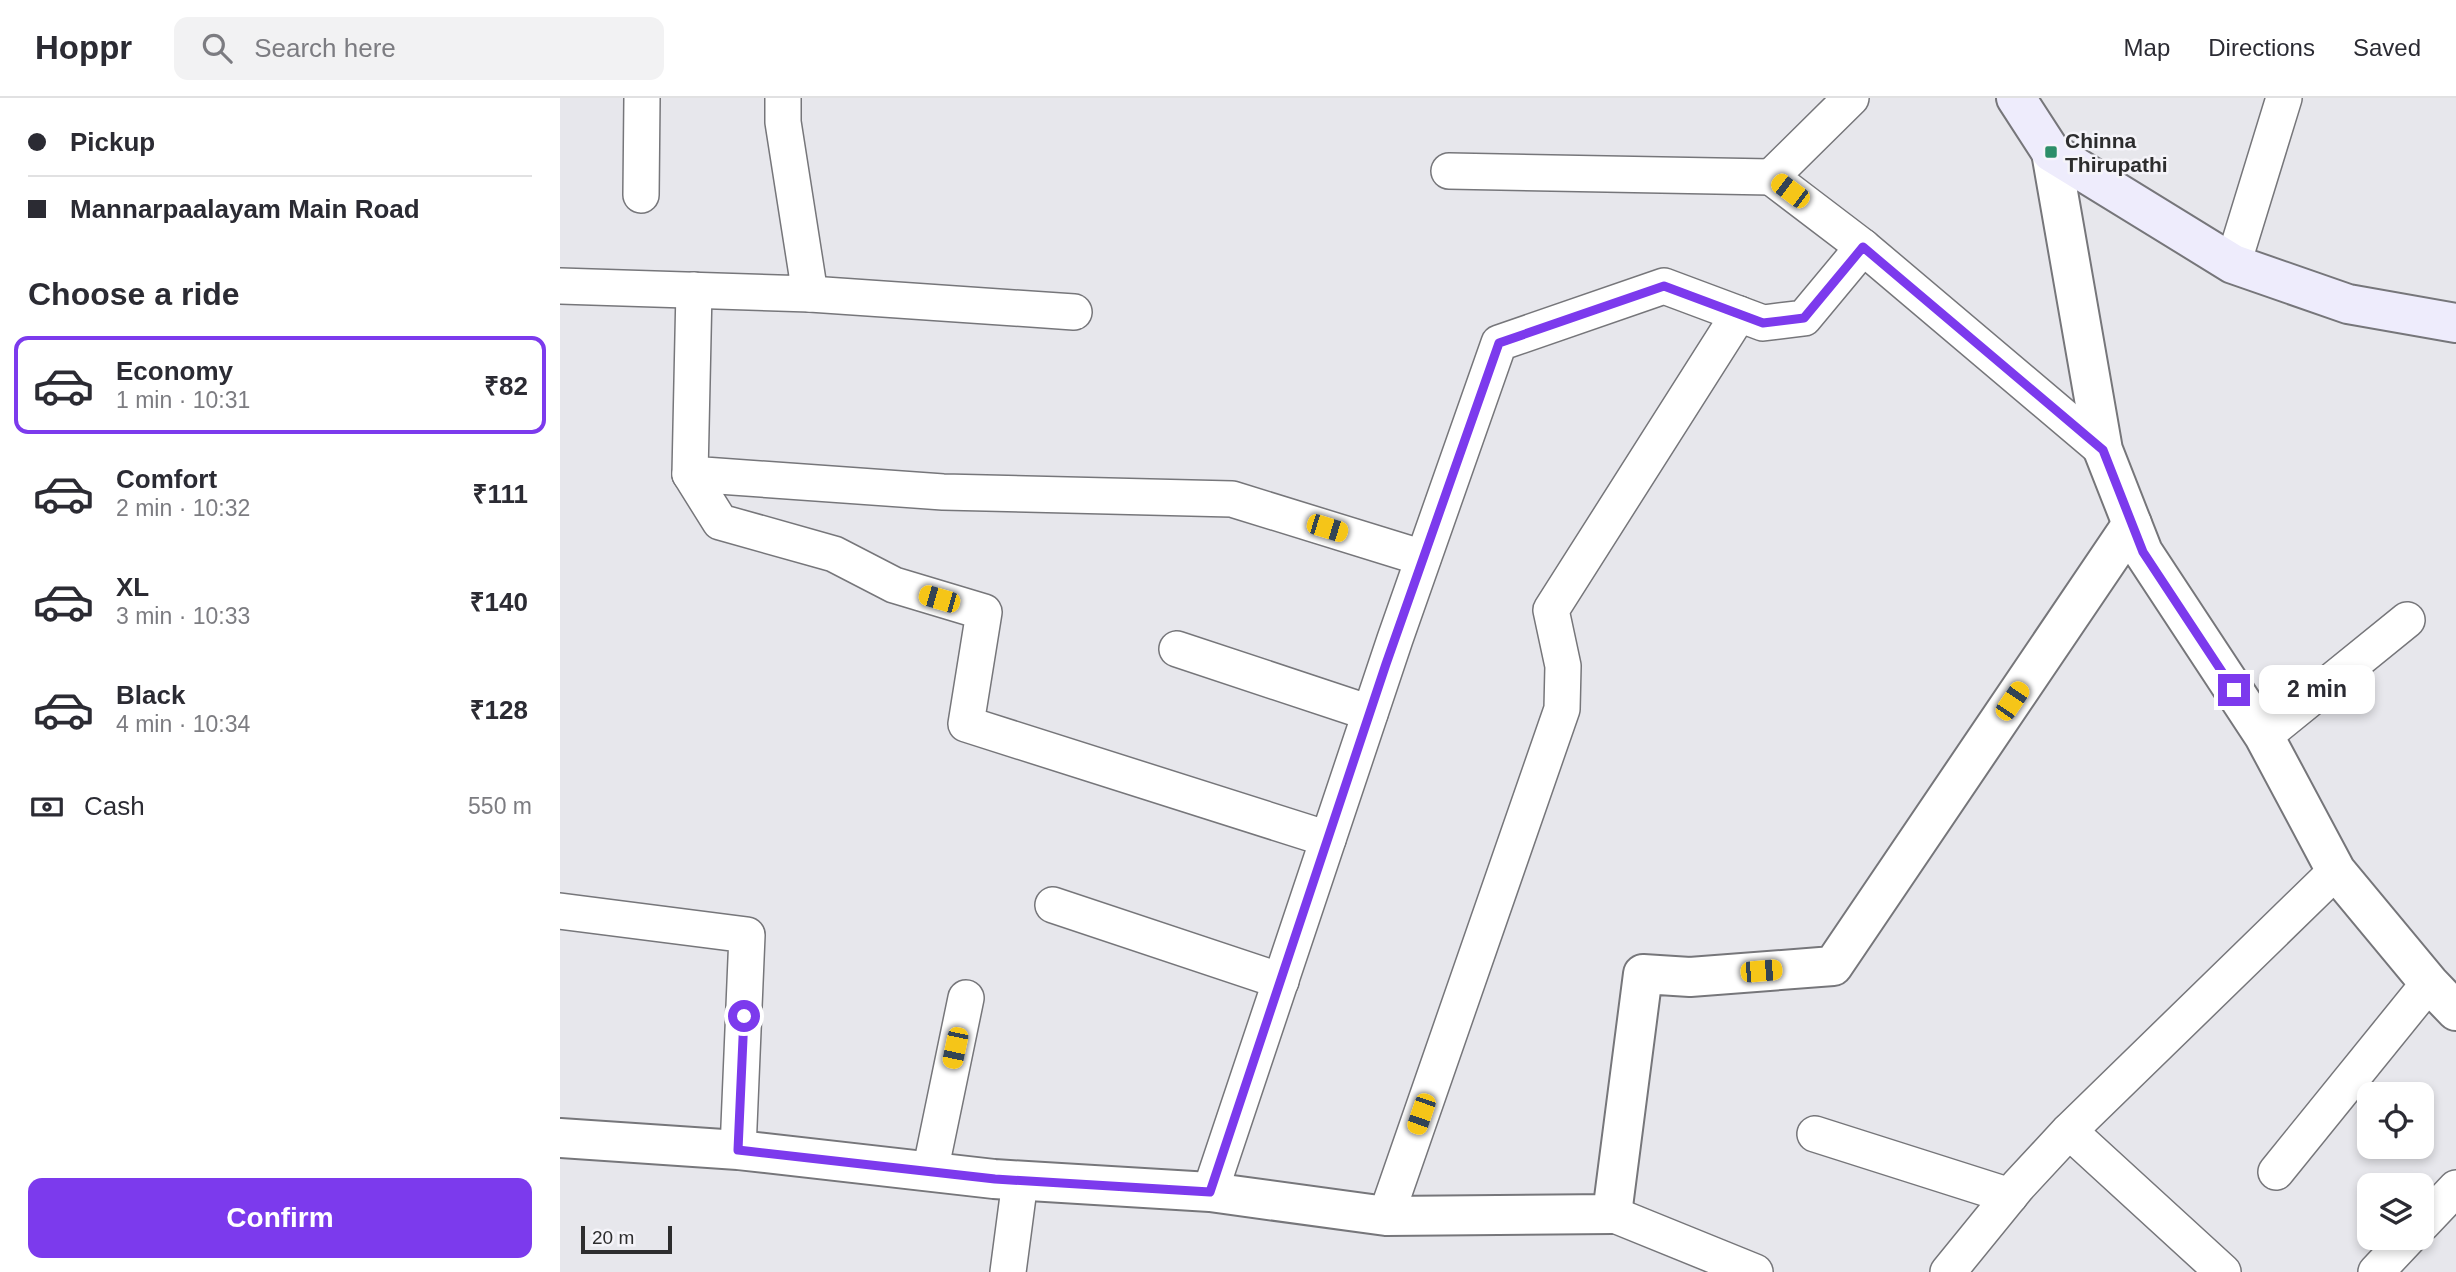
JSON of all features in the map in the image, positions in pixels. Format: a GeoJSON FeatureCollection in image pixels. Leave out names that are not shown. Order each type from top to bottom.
{"type":"FeatureCollection","features":[{"type":"Feature","properties":{"kind":"main road"},"geometry":{"type":"LineString","coordinates":[[2017,98],[2051,152],[2233,264],[2348,304],[2456,323]]}},
{"type":"Feature","properties":{"kind":"street"},"geometry":{"type":"LineString","coordinates":[[640,195],[642,98]]}},
{"type":"Feature","properties":{"kind":"street"},"geometry":{"type":"LineString","coordinates":[[783,98],[782,122],[810,294]]}},
{"type":"Feature","properties":{"kind":"street"},"geometry":{"type":"LineString","coordinates":[[1771,177],[1851,98]]}},
{"type":"Feature","properties":{"kind":"street"},"geometry":{"type":"LineString","coordinates":[[2233,264],[2284,98]]}},
{"type":"Feature","properties":{"kind":"street"},"geometry":{"type":"LineString","coordinates":[[2051,152],[2103,450],[2143,552],[2264,736],[2336,871],[2429,983],[2456,1011]]}},
{"type":"Feature","properties":{"kind":"street"},"geometry":{"type":"LineString","coordinates":[[1449,171],[1771,177],[1863,247],[2103,450]]}},
{"type":"Feature","properties":{"kind":"street"},"geometry":{"type":"LineString","coordinates":[[1210,1192],[1370,713],[1499,343],[1664,286],[1763,323],[1804,318],[1863,247]]}},
{"type":"Feature","properties":{"kind":"street"},"geometry":{"type":"LineString","coordinates":[[560,286],[810,294],[1074,312]]}},
{"type":"Feature","properties":{"kind":"street"},"geometry":{"type":"LineString","coordinates":[[694,290],[690,474],[720,522],[834,554],[894,585],[984,612],[966,724],[1328,839]]}},
{"type":"Feature","properties":{"kind":"street"},"geometry":{"type":"LineString","coordinates":[[1386,1216],[1562,709],[1563,666],[1551,610],[1739,314]]}},
{"type":"Feature","properties":{"kind":"street"},"geometry":{"type":"LineString","coordinates":[[690,474],[943,492],[1232,499],[1423,558]]}},
{"type":"Feature","properties":{"kind":"street"},"geometry":{"type":"LineString","coordinates":[[1612,1214],[1643,974],[1690,977],[1833,965],[2132,524]]}},
{"type":"Feature","properties":{"kind":"street"},"geometry":{"type":"LineString","coordinates":[[2264,736],[2407,620]]}},
{"type":"Feature","properties":{"kind":"street"},"geometry":{"type":"LineString","coordinates":[[1177,649],[1370,713]]}},
{"type":"Feature","properties":{"kind":"street"},"geometry":{"type":"LineString","coordinates":[[1948,1272],[2010,1196],[2069,1131],[2336,871]]}},
{"type":"Feature","properties":{"kind":"street"},"geometry":{"type":"LineString","coordinates":[[1053,905],[1281,981]]}},
{"type":"Feature","properties":{"kind":"street"},"geometry":{"type":"LineString","coordinates":[[560,911],[747,935],[738,1150]]}},
{"type":"Feature","properties":{"kind":"street"},"geometry":{"type":"LineString","coordinates":[[2276,1172],[2429,983]]}},
{"type":"Feature","properties":{"kind":"street"},"geometry":{"type":"LineString","coordinates":[[930,1172],[966,998]]}},
{"type":"Feature","properties":{"kind":"street"},"geometry":{"type":"LineString","coordinates":[[2069,1131],[2223,1272]]}},
{"type":"Feature","properties":{"kind":"street"},"geometry":{"type":"LineString","coordinates":[[1815,1134],[2010,1196]]}},
{"type":"Feature","properties":{"kind":"street"},"geometry":{"type":"LineString","coordinates":[[560,1138],[738,1150],[1020,1181],[1210,1192],[1386,1216],[1612,1214],[1755,1272]]}},
{"type":"Feature","properties":{"kind":"street"},"geometry":{"type":"LineString","coordinates":[[1008,1272],[1020,1181]]}},
{"type":"Feature","properties":{"kind":"street"},"geometry":{"type":"LineString","coordinates":[[2434,1211],[2456,1188]]}},
{"type":"Feature","properties":{"kind":"street"},"geometry":{"type":"LineString","coordinates":[[2376,1272],[2397,1250]]}},
{"type":"Feature","properties":{"kind":"place","name":"Chinna Thirupathi"},"geometry":{"type":"Point","coordinates":[2051,152]}},
{"type":"Feature","properties":{"kind":"route"},"geometry":{"type":"LineString","coordinates":[[744,1016],[738,1150],[995,1179],[1210,1192],[1386,664],[1499,343],[1664,286],[1763,323],[1804,318],[1863,247],[2103,450],[2143,552],[2234,690]]}}]}
